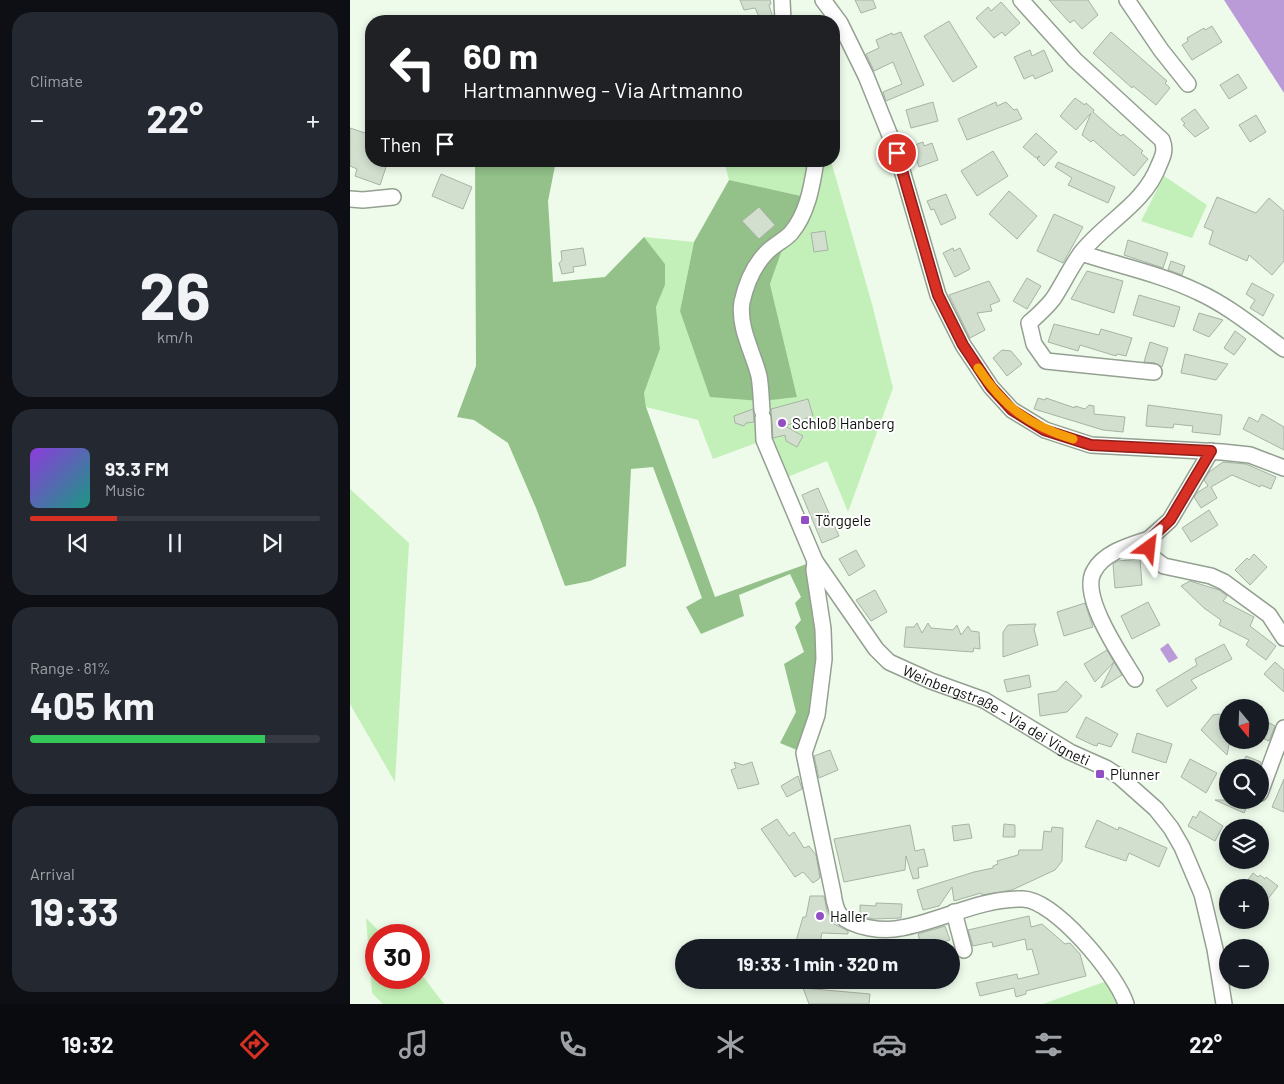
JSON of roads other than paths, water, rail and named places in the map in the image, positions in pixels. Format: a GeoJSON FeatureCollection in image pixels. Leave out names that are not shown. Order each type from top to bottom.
{"type":"FeatureCollection","features":[{"type":"Feature","properties":{"kind":"street"},"geometry":{"type":"LineString","coordinates":[[782,0],[783,15]]}},
{"type":"Feature","properties":{"kind":"street"},"geometry":{"type":"LineString","coordinates":[[823,0],[834,15]]}},
{"type":"Feature","properties":{"kind":"street"},"geometry":{"type":"LineString","coordinates":[[1022,0],[1075,60],[1162,140],[1165,147],[1155,176],[1145,191],[1132,207],[1081,253],[1053,299],[1029,323],[1034,344],[1046,361],[1154,372]]}},
{"type":"Feature","properties":{"kind":"street"},"geometry":{"type":"LineString","coordinates":[[1128,0],[1161,50],[1188,84]]}},
{"type":"Feature","properties":{"kind":"street"},"geometry":{"type":"LineString","coordinates":[[840,23],[866,76],[897,153],[938,295],[963,345],[991,387],[1012,410],[1044,430],[1091,445],[1211,451],[1250,455],[1284,468]]}},
{"type":"Feature","properties":{"kind":"street","name":"Weinbergstraße - Via dei Vigneti"},"geometry":{"type":"LineString","coordinates":[[815,167],[810,195],[801,217],[791,233],[767,252],[748,282],[742,304],[742,322],[759,378],[764,440],[815,561],[876,650],[889,662],[930,681],[984,700],[1070,752],[1120,777],[1156,809],[1171,828],[1182,847],[1202,894],[1215,949],[1224,1004]]}},
{"type":"Feature","properties":{"kind":"street"},"geometry":{"type":"LineString","coordinates":[[350,199],[363,200],[393,197]]}},
{"type":"Feature","properties":{"kind":"street"},"geometry":{"type":"LineString","coordinates":[[1081,253],[1163,277],[1199,292],[1233,312],[1284,349]]}},
{"type":"Feature","properties":{"kind":"street"},"geometry":{"type":"LineString","coordinates":[[1135,679],[1109,636],[1095,607],[1090,584],[1093,572],[1100,563],[1120,550],[1150,539],[1170,520],[1211,451]]}},
{"type":"Feature","properties":{"kind":"street"},"geometry":{"type":"LineString","coordinates":[[1150,539],[1149,548],[1153,558],[1164,566],[1211,576],[1224,582],[1269,615],[1284,638]]}},
{"type":"Feature","properties":{"kind":"street","name":"Weinbergstraße - Via dei Vigneti"},"geometry":{"type":"LineString","coordinates":[[815,561],[814,570],[823,629],[824,659],[817,715],[804,754],[836,908],[847,920],[884,929],[901,928],[954,912],[1011,900],[1025,899],[1038,904],[1085,943],[1108,969],[1126,1004]]}},
{"type":"Feature","properties":{"kind":"street"},"geometry":{"type":"LineString","coordinates":[[1269,769],[1284,728]]}},
{"type":"Feature","properties":{"kind":"street"},"geometry":{"type":"LineString","coordinates":[[954,912],[964,950]]}},
{"type":"Feature","properties":{"kind":"place","name":"Schloß Hanberg"},"geometry":{"type":"Point","coordinates":[782,423]}},
{"type":"Feature","properties":{"kind":"place","name":"Törggele"},"geometry":{"type":"Point","coordinates":[805,520]}},
{"type":"Feature","properties":{"kind":"place","name":"Plunner"},"geometry":{"type":"Point","coordinates":[1100,774]}},
{"type":"Feature","properties":{"kind":"place","name":"Haller"},"geometry":{"type":"Point","coordinates":[820,916]}}]}
